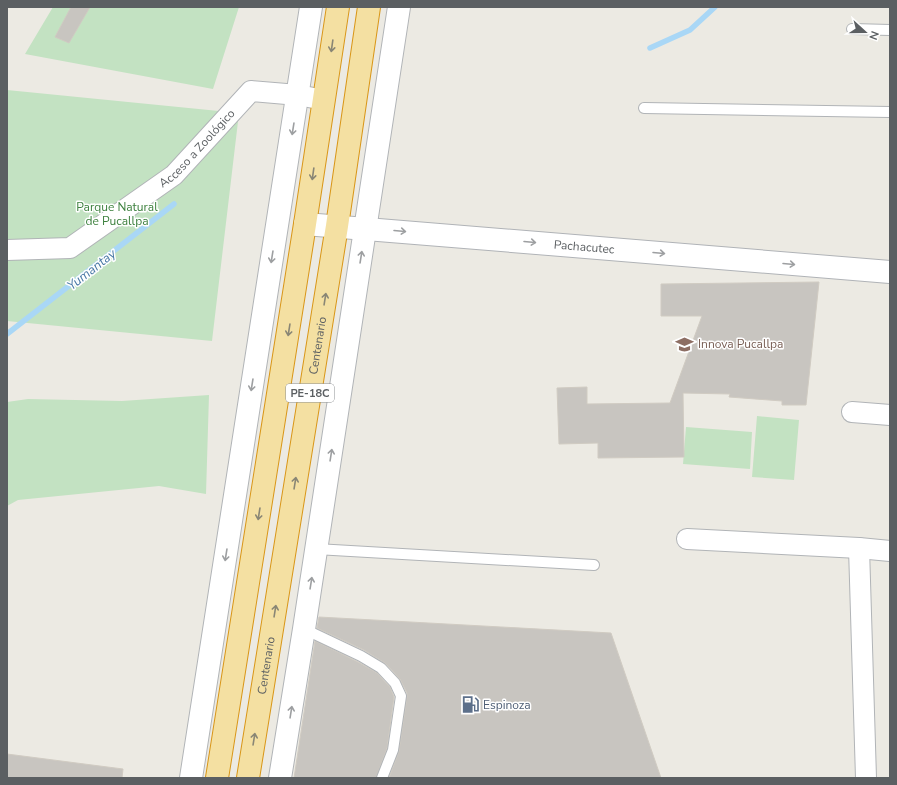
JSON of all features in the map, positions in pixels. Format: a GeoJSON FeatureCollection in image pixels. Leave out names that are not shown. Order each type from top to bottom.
{"type":"FeatureCollection","features":[{"type":"Feature","properties":{"kind":"highway","name":"PE-18C"},"geometry":{"type":"LineString","coordinates":[[217,778],[338,7]]}},
{"type":"Feature","properties":{"kind":"highway","name":"Centenario"},"geometry":{"type":"LineString","coordinates":[[248,778],[338,219],[369,7]]}},
{"type":"Feature","properties":{"kind":"street"},"geometry":{"type":"LineString","coordinates":[[191,778],[311,7]]}},
{"type":"Feature","properties":{"kind":"street"},"geometry":{"type":"LineString","coordinates":[[280,778],[399,7]]}},
{"type":"Feature","properties":{"kind":"street","name":"Acceso a Zoológico"},"geometry":{"type":"LineString","coordinates":[[7,250],[70,248],[174,175],[251,91],[298,95],[324,100]]}},
{"type":"Feature","properties":{"kind":"street","name":"Pachacutec"},"geometry":{"type":"LineString","coordinates":[[278,221],[306,217],[890,257]]}},
{"type":"Feature","properties":{"kind":"street","name":"Pachacutec"},"geometry":{"type":"LineString","coordinates":[[367,221],[890,272]]}},
{"type":"Feature","properties":{"kind":"street"},"geometry":{"type":"LineString","coordinates":[[852,412],[890,415]]}},
{"type":"Feature","properties":{"kind":"street"},"geometry":{"type":"LineString","coordinates":[[687,539],[859,548],[890,552]]}},
{"type":"Feature","properties":{"kind":"street"},"geometry":{"type":"LineString","coordinates":[[859,548],[866,778]]}},
{"type":"Feature","properties":{"kind":"lane"},"geometry":{"type":"LineString","coordinates":[[852,29],[890,30]]}},
{"type":"Feature","properties":{"kind":"lane"},"geometry":{"type":"LineString","coordinates":[[644,108],[890,112]]}},
{"type":"Feature","properties":{"kind":"lane"},"geometry":{"type":"LineString","coordinates":[[316,549],[594,565]]}},
{"type":"Feature","properties":{"kind":"lane"},"geometry":{"type":"LineString","coordinates":[[304,629],[344,647],[368,660],[381,668],[395,684],[401,696],[393,750],[382,778]]}},
{"type":"Feature","properties":{"kind":"green space"},"geometry":{"type":"Polygon","coordinates":[[[53,7],[239,7],[213,89],[25,54],[53,7]]]}},
{"type":"Feature","properties":{"kind":"green space","name":"Parque Natural de Pucallpa"},"geometry":{"type":"Polygon","coordinates":[[[7,90],[239,113],[212,341],[7,321],[7,90]]]}},
{"type":"Feature","properties":{"kind":"green space"},"geometry":{"type":"Polygon","coordinates":[[[209,395],[206,494],[159,486],[18,500],[7,506],[7,402],[28,399],[122,401],[209,395]]]}},
{"type":"Feature","properties":{"kind":"green space"},"geometry":{"type":"Polygon","coordinates":[[[757,416],[799,420],[794,480],[752,477],[757,416]]]}},
{"type":"Feature","properties":{"kind":"green space"},"geometry":{"type":"Polygon","coordinates":[[[686,427],[752,432],[750,469],[683,464],[686,427]]]}},
{"type":"Feature","properties":{"kind":"building"},"geometry":{"type":"Polygon","coordinates":[[[71,7],[90,7],[69,43],[55,37],[71,7]]]}},
{"type":"Feature","properties":{"kind":"building"},"geometry":{"type":"Polygon","coordinates":[[[819,282],[806,405],[782,405],[782,401],[729,397],[730,394],[683,393],[684,457],[598,458],[598,443],[559,444],[557,388],[587,387],[587,404],[670,403],[702,316],[661,316],[661,284],[819,282]]]}},
{"type":"Feature","properties":{"kind":"building","name":"Espinoza"},"geometry":{"type":"Polygon","coordinates":[[[319,617],[611,633],[661,778],[389,778],[399,751],[407,693],[400,679],[385,663],[364,650],[317,628],[319,617]]]}},
{"type":"Feature","properties":{"kind":"building"},"geometry":{"type":"Polygon","coordinates":[[[315,641],[377,673],[390,687],[394,697],[387,748],[376,778],[294,778],[315,641]]]}},
{"type":"Feature","properties":{"kind":"building"},"geometry":{"type":"Polygon","coordinates":[[[7,754],[123,769],[122,778],[7,778],[7,754]]]}},
{"type":"Feature","properties":{"kind":"waterway","name":"Yumantay"},"geometry":{"type":"LineString","coordinates":[[650,48],[690,30],[715,7]]}},
{"type":"Feature","properties":{"kind":"waterway","name":"Yumantay"},"geometry":{"type":"LineString","coordinates":[[7,334],[174,204]]}},
{"type":"Feature","properties":{"kind":"place","name":"Innova Pucallpa"},"geometry":{"type":"Point","coordinates":[685,344]}},
{"type":"Feature","properties":{"kind":"place","name":"Espinoza"},"geometry":{"type":"Point","coordinates":[470,705]}}]}
